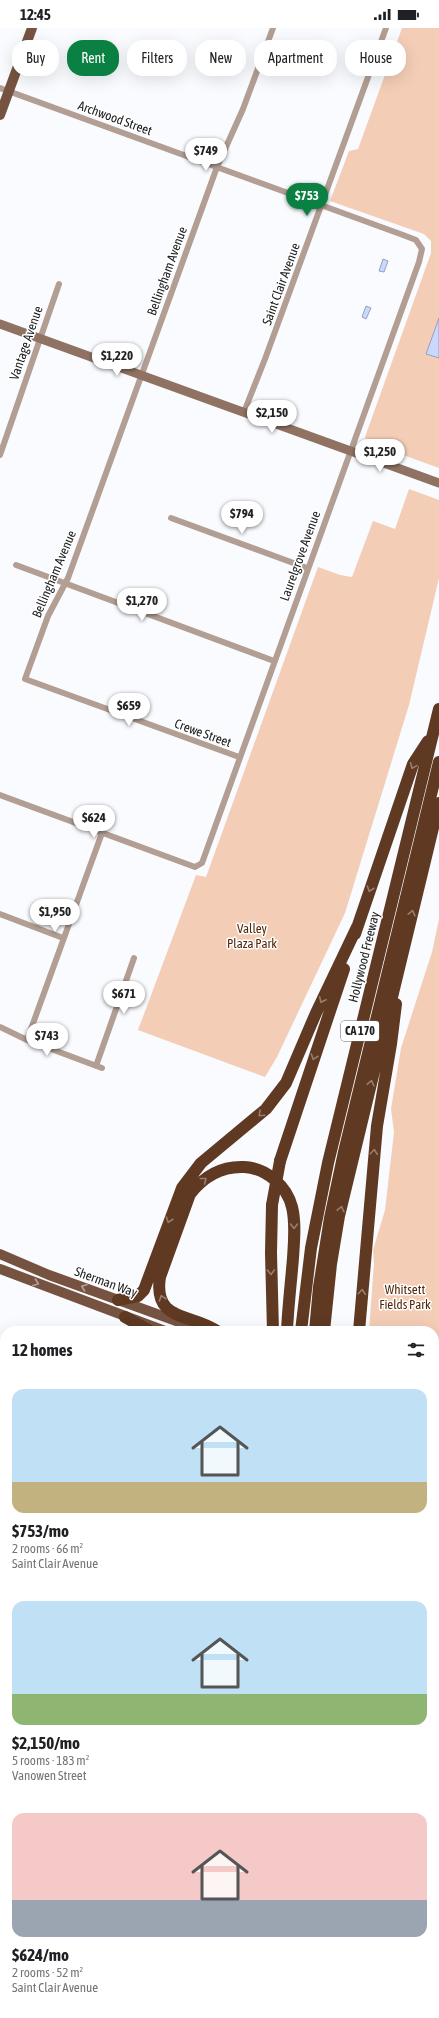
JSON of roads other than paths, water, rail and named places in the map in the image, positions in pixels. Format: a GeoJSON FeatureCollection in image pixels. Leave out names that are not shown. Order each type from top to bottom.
{"type":"FeatureCollection","features":[{"type":"Feature","properties":{"kind":"highway","name":"Hollywood Freeway"},"geometry":{"type":"LineString","coordinates":[[302,1326],[311,1248],[328,1163],[436,737],[439,709]]}},
{"type":"Feature","properties":{"kind":"highway"},"geometry":{"type":"LineString","coordinates":[[273,1326],[271,1246],[272,1205],[280,1162],[357,927],[413,764],[436,737]]}},
{"type":"Feature","properties":{"kind":"highway"},"geometry":{"type":"LineString","coordinates":[[309,1326],[317,1255],[327,1199],[436,737]]}},
{"type":"Feature","properties":{"kind":"highway"},"geometry":{"type":"LineString","coordinates":[[315,1326],[319,1287],[330,1218],[344,1152],[439,762]]}},
{"type":"Feature","properties":{"kind":"highway","name":"CA 170"},"geometry":{"type":"LineString","coordinates":[[325,1326],[331,1264],[339,1216],[439,803]]}},
{"type":"Feature","properties":{"kind":"highway"},"geometry":{"type":"LineString","coordinates":[[118,1300],[138,1296],[144,1290],[182,1188],[193,1172],[266,1110],[286,1083],[316,1013],[357,927]]}},
{"type":"Feature","properties":{"kind":"highway"},"geometry":{"type":"LineString","coordinates":[[359,1326],[377,1126],[391,1044],[403,951]]}},
{"type":"Feature","properties":{"kind":"highway"},"geometry":{"type":"LineString","coordinates":[[203,1326],[179,1317],[168,1311],[163,1304],[159,1286],[160,1277],[190,1194],[196,1186],[212,1173],[228,1167],[238,1166],[256,1169],[272,1177],[284,1188],[292,1207],[294,1232],[286,1326]]}},
{"type":"Feature","properties":{"kind":"highway"},"geometry":{"type":"LineString","coordinates":[[125,1317],[141,1326]]}},
{"type":"Feature","properties":{"kind":"main road"},"geometry":{"type":"LineString","coordinates":[[0,115],[4,90],[32,28]]}},
{"type":"Feature","properties":{"kind":"main road"},"geometry":{"type":"LineString","coordinates":[[0,324],[439,483]]}},
{"type":"Feature","properties":{"kind":"main road","name":"Sherman Way"},"geometry":{"type":"LineString","coordinates":[[0,1254],[12,1260],[190,1326]]}},
{"type":"Feature","properties":{"kind":"main road"},"geometry":{"type":"LineString","coordinates":[[3,1270],[12,1260]]}},
{"type":"Feature","properties":{"kind":"main road","name":"Sherman Way"},"geometry":{"type":"LineString","coordinates":[[3,1270],[151,1326]]}},
{"type":"Feature","properties":{"kind":"street","name":"Bellingham Avenue"},"geometry":{"type":"LineString","coordinates":[[25,679],[48,616],[65,584],[217,166],[243,108],[273,28]]}},
{"type":"Feature","properties":{"kind":"street","name":"Saint Clair Avenue"},"geometry":{"type":"LineString","coordinates":[[244,412],[266,359],[386,28]]}},
{"type":"Feature","properties":{"kind":"street","name":"Archwood Street"},"geometry":{"type":"LineString","coordinates":[[4,90],[217,166],[416,240],[422,249]]}},
{"type":"Feature","properties":{"kind":"street","name":"Laurelgrove Avenue"},"geometry":{"type":"LineString","coordinates":[[102,833],[195,867],[202,863],[307,568],[419,262],[422,249]]}},
{"type":"Feature","properties":{"kind":"street","name":"Vantage Avenue"},"geometry":{"type":"LineString","coordinates":[[0,455],[59,284]]}},
{"type":"Feature","properties":{"kind":"street"},"geometry":{"type":"LineString","coordinates":[[171,518],[307,568]]}},
{"type":"Feature","properties":{"kind":"street"},"geometry":{"type":"LineString","coordinates":[[16,565],[274,661]]}},
{"type":"Feature","properties":{"kind":"street","name":"Crewe Street"},"geometry":{"type":"LineString","coordinates":[[25,679],[239,757]]}},
{"type":"Feature","properties":{"kind":"street"},"geometry":{"type":"LineString","coordinates":[[0,795],[102,833],[26,1040]]}},
{"type":"Feature","properties":{"kind":"street"},"geometry":{"type":"LineString","coordinates":[[0,914],[63,938]]}},
{"type":"Feature","properties":{"kind":"street"},"geometry":{"type":"LineString","coordinates":[[0,1027],[26,1040],[99,1067],[134,958]]}},
{"type":"Feature","properties":{"kind":"water"},"geometry":{"type":"Polygon","coordinates":[[[383,259],[388,261],[384,272],[379,271],[383,259]]]}},
{"type":"Feature","properties":{"kind":"water"},"geometry":{"type":"Polygon","coordinates":[[[366,306],[371,308],[366,319],[362,317],[366,306]]]}},
{"type":"Feature","properties":{"kind":"water"},"geometry":{"type":"Polygon","coordinates":[[[439,318],[439,358],[426,354],[439,318]]]}},
{"type":"Feature","properties":{"kind":"park label","name":"Valley Plaza Park"},"geometry":{"type":"Point","coordinates":[252,936]}},
{"type":"Feature","properties":{"kind":"park label","name":"Whitsett Fields Park"},"geometry":{"type":"Point","coordinates":[405,1296]}}]}
